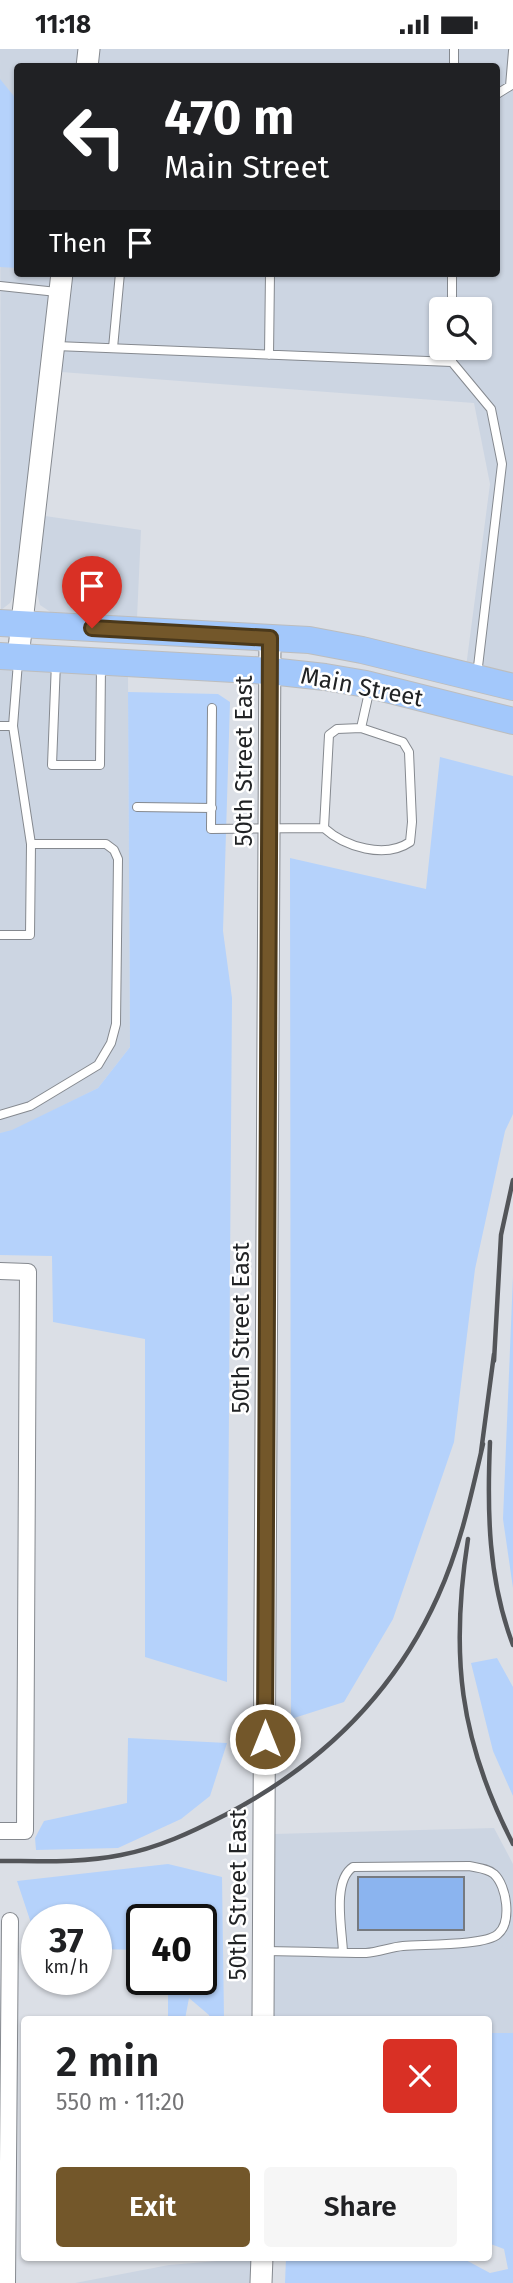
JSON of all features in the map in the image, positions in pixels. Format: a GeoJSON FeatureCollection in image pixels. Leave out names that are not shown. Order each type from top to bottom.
{"type":"FeatureCollection","features":[{"type":"Feature","properties":{"kind":"main road","name":"Main Street"},"geometry":{"type":"LineString","coordinates":[[11,624],[309,640],[362,650],[513,687]]}},
{"type":"Feature","properties":{"kind":"main road","name":"Main Street"},"geometry":{"type":"LineString","coordinates":[[9,657],[270,671],[325,677],[370,685],[513,721]]}},
{"type":"Feature","properties":{"kind":"street"},"geometry":{"type":"LineString","coordinates":[[9,657],[11,624],[54,346],[61,282]]}},
{"type":"Feature","properties":{"kind":"street","name":"50th Street East"},"geometry":{"type":"LineString","coordinates":[[263,2016],[270,638]]}},
{"type":"Feature","properties":{"kind":"street"},"geometry":{"type":"LineString","coordinates":[[0,1272],[28,1272],[25,1831],[0,1831]]}},
{"type":"Feature","properties":{"kind":"street"},"geometry":{"type":"LineString","coordinates":[[8,2283],[4,2157],[5,1978],[10,1921]]}},
{"type":"Feature","properties":{"kind":"street"},"geometry":{"type":"LineString","coordinates":[[261,2283],[262,2261]]}},
{"type":"Feature","properties":{"kind":"lane"},"geometry":{"type":"LineString","coordinates":[[500,92],[510,86],[513,51]]}},
{"type":"Feature","properties":{"kind":"lane"},"geometry":{"type":"LineString","coordinates":[[113,348],[120,277]]}},
{"type":"Feature","properties":{"kind":"lane"},"geometry":{"type":"LineString","coordinates":[[269,355],[270,277]]}},
{"type":"Feature","properties":{"kind":"lane"},"geometry":{"type":"LineString","coordinates":[[452,277],[452,297]]}},
{"type":"Feature","properties":{"kind":"lane"},"geometry":{"type":"LineString","coordinates":[[0,286],[61,282]]}},
{"type":"Feature","properties":{"kind":"lane"},"geometry":{"type":"LineString","coordinates":[[54,346],[452,362],[491,409],[502,464],[477,678]]}},
{"type":"Feature","properties":{"kind":"lane"},"geometry":{"type":"LineString","coordinates":[[0,935],[30,935],[31,844],[13,726],[9,657]]}},
{"type":"Feature","properties":{"kind":"lane"},"geometry":{"type":"LineString","coordinates":[[56,659],[52,765],[100,765],[101,661]]}},
{"type":"Feature","properties":{"kind":"lane"},"geometry":{"type":"LineString","coordinates":[[361,728],[370,685]]}},
{"type":"Feature","properties":{"kind":"lane"},"geometry":{"type":"LineString","coordinates":[[212,708],[211,829],[324,828],[336,839],[363,849],[401,848],[410,842],[412,822],[409,752],[403,742],[361,728],[337,729],[329,735],[324,828]]}},
{"type":"Feature","properties":{"kind":"lane"},"geometry":{"type":"LineString","coordinates":[[0,726],[13,726]]}},
{"type":"Feature","properties":{"kind":"lane"},"geometry":{"type":"LineString","coordinates":[[137,807],[212,808]]}},
{"type":"Feature","properties":{"kind":"lane"},"geometry":{"type":"LineString","coordinates":[[0,1115],[30,1106],[98,1065],[111,1043],[116,1024],[118,859],[114,850],[106,844],[31,844]]}},
{"type":"Feature","properties":{"kind":"lane"},"geometry":{"type":"LineString","coordinates":[[264,1951],[369,1953],[400,1946],[484,1941],[497,1936],[505,1921],[506,1904],[502,1885],[495,1875],[469,1866],[353,1867],[344,1877],[340,1890],[343,1952]]}},
{"type":"Feature","properties":{"kind":"shaded area"},"geometry":{"type":"Polygon","coordinates":[[[0,49],[80,49],[78,63],[14,63],[14,277],[53,277],[16,591],[10,603],[1,610],[0,49]]]}},
{"type":"Feature","properties":{"kind":"shaded area"},"geometry":{"type":"Polygon","coordinates":[[[97,49],[513,49],[513,678],[466,667],[490,484],[474,403],[61,372],[72,277],[500,277],[500,63],[95,63],[97,49]]]}},
{"type":"Feature","properties":{"kind":"shaded area"},"geometry":{"type":"Polygon","coordinates":[[[0,79],[14,96],[14,268],[0,267],[0,79]]]}},
{"type":"Feature","properties":{"kind":"shaded area"},"geometry":{"type":"Polygon","coordinates":[[[45,516],[141,530],[137,618],[52,613],[40,605],[37,593],[45,516]]]}},
{"type":"Feature","properties":{"kind":"shaded area"},"geometry":{"type":"Polygon","coordinates":[[[0,668],[128,675],[130,1047],[98,1088],[12,1131],[0,1133],[0,668]]]}},
{"type":"Feature","properties":{"kind":"shaded area"},"geometry":{"type":"Polygon","coordinates":[[[128,692],[218,694],[230,702],[223,931],[232,998],[227,1682],[145,1657],[145,1339],[53,1322],[52,1256],[0,1255],[0,1133],[12,1130],[98,1088],[130,1047],[128,692]]]}},
{"type":"Feature","properties":{"kind":"shaded area"},"geometry":{"type":"Polygon","coordinates":[[[440,757],[513,776],[513,1114],[505,1131],[475,1269],[454,1442],[393,1619],[344,1702],[291,1719],[290,858],[426,889],[440,757]]]}},
{"type":"Feature","properties":{"kind":"shaded area"},"geometry":{"type":"Polygon","coordinates":[[[513,1276],[513,1588],[503,1519],[513,1276]]]}},
{"type":"Feature","properties":{"kind":"shaded area"},"geometry":{"type":"Polygon","coordinates":[[[497,1658],[513,1687],[513,1796],[493,1751],[471,1663],[497,1658]]]}},
{"type":"Feature","properties":{"kind":"shaded area"},"geometry":{"type":"Polygon","coordinates":[[[128,1738],[227,1743],[210,1796],[181,1819],[118,1848],[36,1850],[35,1838],[44,1821],[127,1803],[128,1738]]]}},
{"type":"Feature","properties":{"kind":"shaded area"},"geometry":{"type":"Polygon","coordinates":[[[494,1828],[513,1864],[513,2033],[492,2033],[492,2016],[274,2016],[274,1834],[494,1828]]]}},
{"type":"Feature","properties":{"kind":"shaded area"},"geometry":{"type":"Polygon","coordinates":[[[168,1864],[222,1877],[224,2016],[209,2016],[189,1998],[186,2016],[168,2016],[168,1995],[217,1995],[217,1904],[126,1904],[126,1950],[112,1949],[112,1904],[25,1904],[17,1881],[168,1864]]]}},
{"type":"Feature","properties":{"kind":"shaded area"},"geometry":{"type":"Polygon","coordinates":[[[492,2033],[513,2033],[513,2283],[285,2283],[286,2261],[468,2261],[490,2273],[508,2269],[504,2249],[492,2244],[492,2033]]]}},
{"type":"Feature","properties":{"kind":"shaded area"},"geometry":{"type":"Polygon","coordinates":[[[253,2261],[253,2283],[75,2283],[169,2265],[253,2261]]]}},
{"type":"Feature","properties":{"kind":"building"},"geometry":{"type":"Polygon","coordinates":[[[358,1877],[464,1877],[464,1930],[358,1930],[358,1877]]]}},
{"type":"Feature","properties":{"kind":"railway"},"geometry":{"type":"LineString","coordinates":[[494,1361],[501,1235],[513,1180]]}},
{"type":"Feature","properties":{"kind":"railway"},"geometry":{"type":"LineString","coordinates":[[481,1452],[494,1354]]}},
{"type":"Feature","properties":{"kind":"railway"},"geometry":{"type":"LineString","coordinates":[[490,1442],[491,1545],[498,1595],[513,1645]]}},
{"type":"Feature","properties":{"kind":"railway"},"geometry":{"type":"LineString","coordinates":[[0,1861],[106,1858],[161,1844],[213,1821],[259,1796],[322,1750],[376,1695],[420,1632],[453,1559],[483,1444]]}},
{"type":"Feature","properties":{"kind":"railway"},"geometry":{"type":"LineString","coordinates":[[468,1539],[460,1620],[464,1695],[470,1732],[481,1768],[513,1844]]}},
{"type":"Feature","properties":{"kind":"route"},"geometry":{"type":"LineString","coordinates":[[92,628],[270,638],[265,1739]]}}]}
